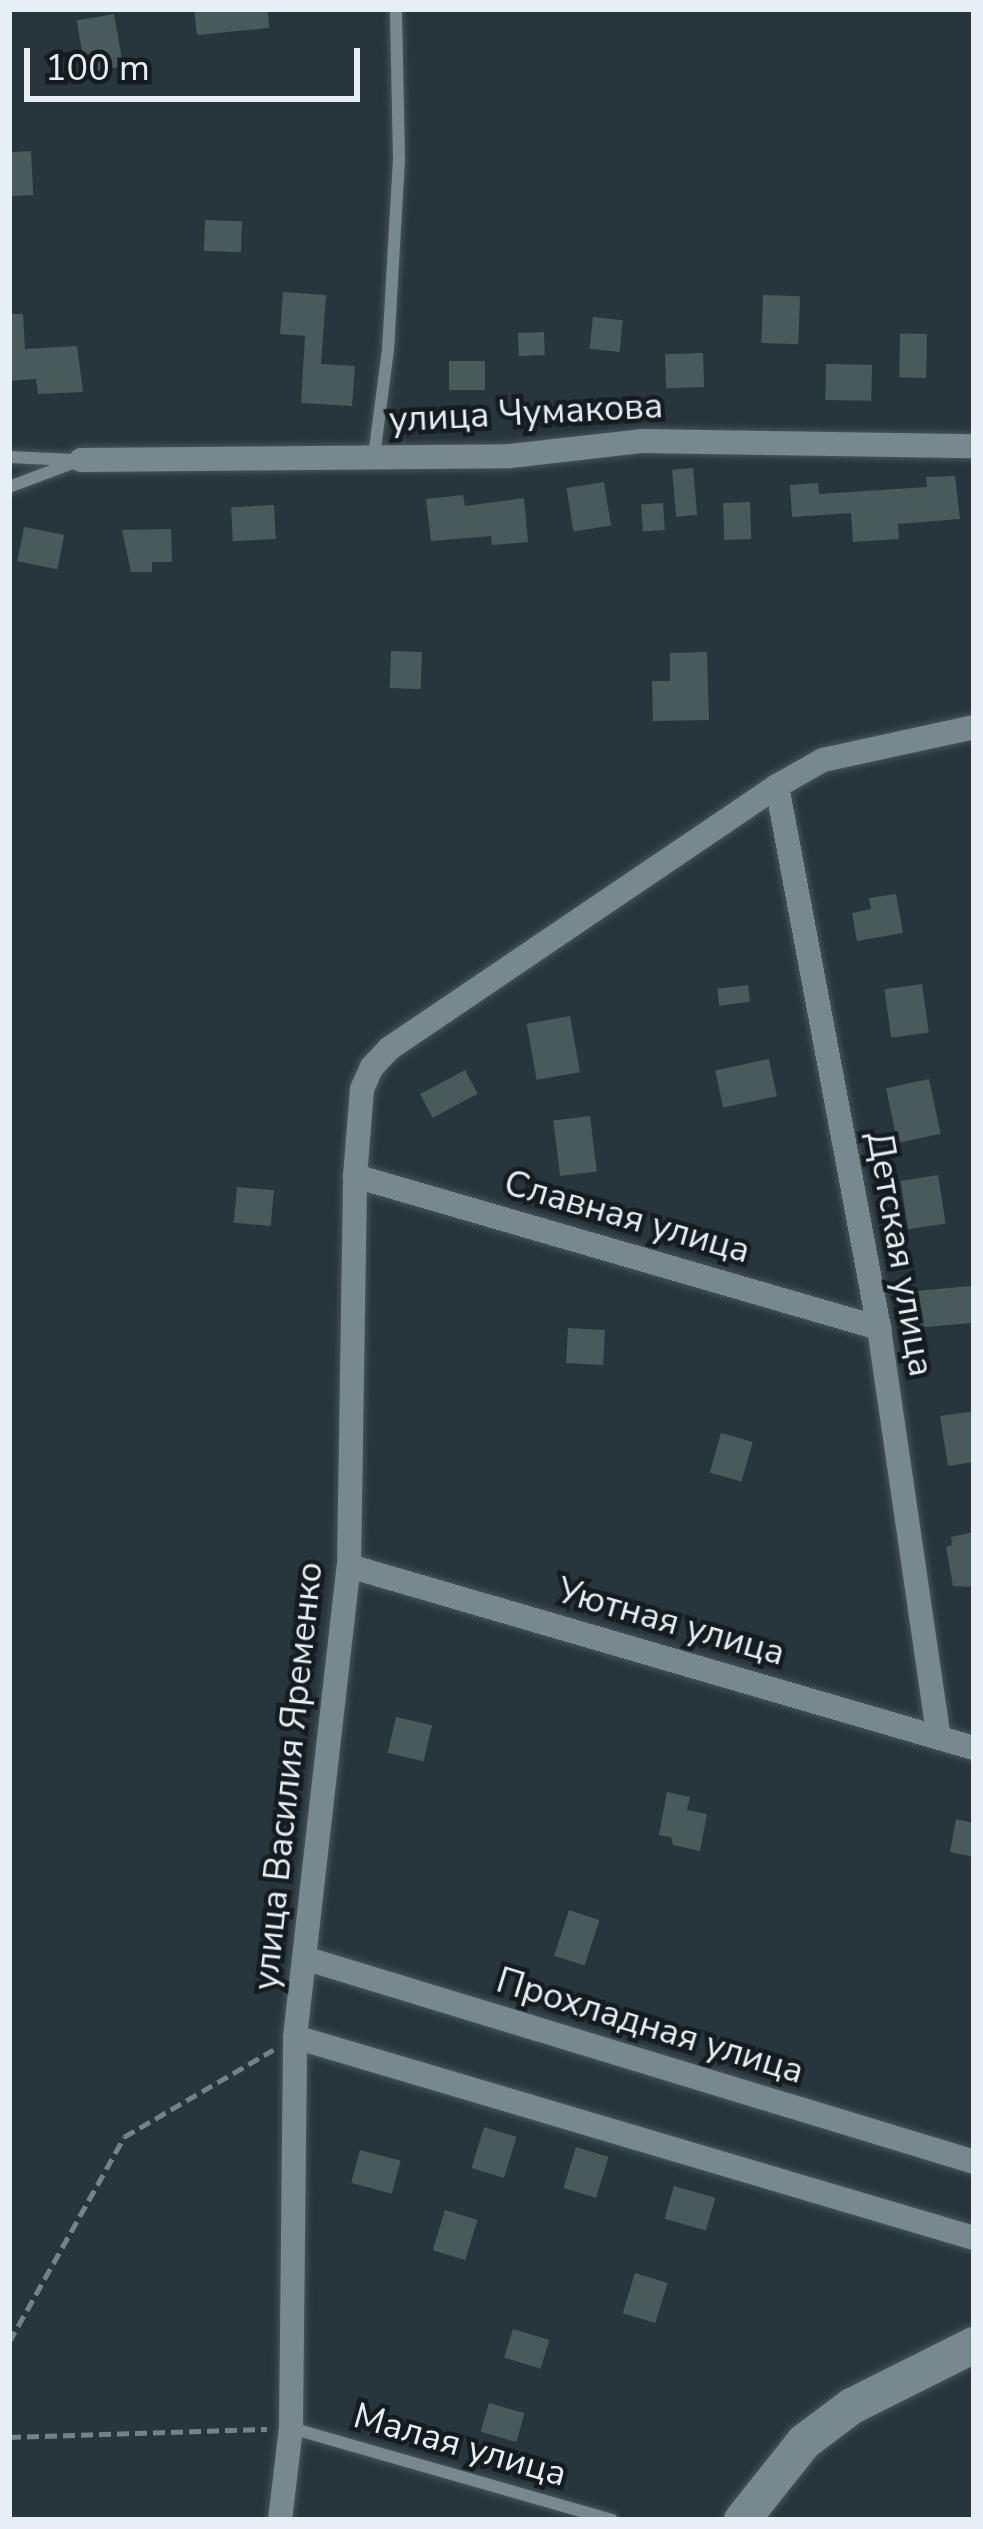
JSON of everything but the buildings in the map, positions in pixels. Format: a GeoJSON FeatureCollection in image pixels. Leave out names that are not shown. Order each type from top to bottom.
{"type":"FeatureCollection","features":[{"type":"Feature","properties":{"kind":"main road"},"geometry":{"type":"LineString","coordinates":[[742,2520],[804,2442],[852,2406],[974,2345]]}},
{"type":"Feature","properties":{"kind":"street","name":"улица Чумакова"},"geometry":{"type":"LineString","coordinates":[[81,460],[510,456],[641,441],[974,446]]}},
{"type":"Feature","properties":{"kind":"street"},"geometry":{"type":"LineString","coordinates":[[777,786],[823,760],[974,727]]}},
{"type":"Feature","properties":{"kind":"street","name":"улица Василия Яременко"},"geometry":{"type":"LineString","coordinates":[[280,2520],[291,2428],[295,2037],[349,1566],[355,1176],[362,1088],[390,1048],[777,786]]}},
{"type":"Feature","properties":{"kind":"street","name":"Детская улица"},"geometry":{"type":"LineString","coordinates":[[777,786],[879,1328],[939,1738]]}},
{"type":"Feature","properties":{"kind":"street","name":"Славная улица"},"geometry":{"type":"LineString","coordinates":[[355,1176],[879,1328]]}},
{"type":"Feature","properties":{"kind":"street","name":"Уютная улица"},"geometry":{"type":"LineString","coordinates":[[349,1566],[974,1748]]}},
{"type":"Feature","properties":{"kind":"street","name":"Прохладная улица"},"geometry":{"type":"LineString","coordinates":[[304,1958],[974,2162]]}},
{"type":"Feature","properties":{"kind":"street"},"geometry":{"type":"LineString","coordinates":[[295,2037],[974,2238]]}},
{"type":"Feature","properties":{"kind":"lane"},"geometry":{"type":"LineString","coordinates":[[374,456],[388,350],[396,206],[396,9]]}},
{"type":"Feature","properties":{"kind":"lane"},"geometry":{"type":"LineString","coordinates":[[9,457],[81,460]]}},
{"type":"Feature","properties":{"kind":"lane"},"geometry":{"type":"LineString","coordinates":[[9,487],[81,460]]}},
{"type":"Feature","properties":{"kind":"lane","name":"Малая улица"},"geometry":{"type":"LineString","coordinates":[[291,2428],[612,2520]]}},
{"type":"Feature","properties":{"kind":"path"},"geometry":{"type":"LineString","coordinates":[[9,2342],[124,2137],[295,2037]]}},
{"type":"Feature","properties":{"kind":"path"},"geometry":{"type":"LineString","coordinates":[[9,2437],[291,2428]]}}]}
